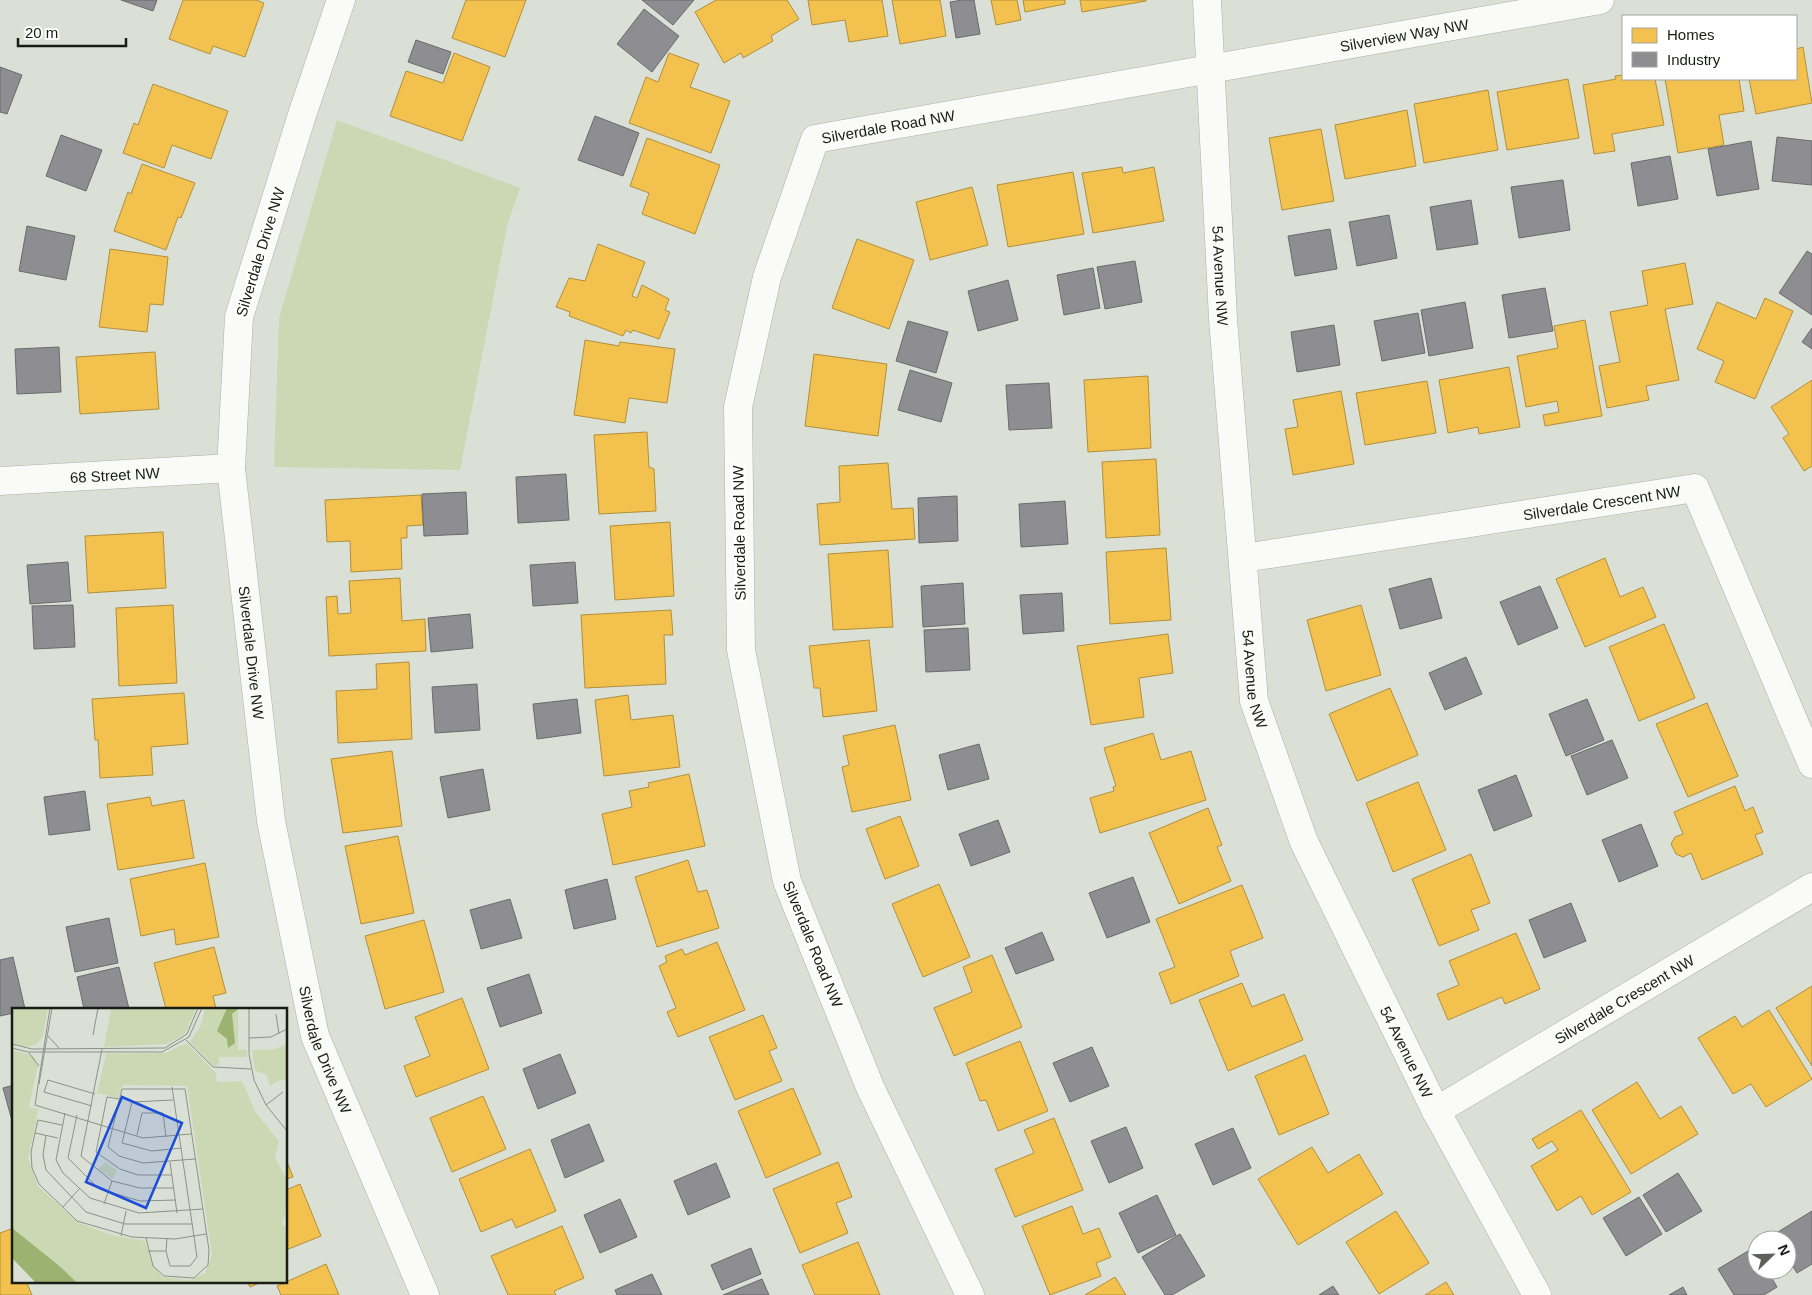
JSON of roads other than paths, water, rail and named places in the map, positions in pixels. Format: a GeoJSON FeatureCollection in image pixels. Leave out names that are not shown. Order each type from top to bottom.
{"type":"FeatureCollection","features":[{"type":"Feature","properties":{"kind":"street","name":"Silverdale Drive NW"},"geometry":{"type":"LineString","coordinates":[[341,0],[302,115],[239,317],[230,468],[271,821],[315,1036],[425,1295]]}},
{"type":"Feature","properties":{"kind":"street","name":"54 Avenue NW"},"geometry":{"type":"LineString","coordinates":[[1207,0],[1209,70],[1224,319],[1254,701],[1304,842],[1436,1110],[1538,1295]]}},
{"type":"Feature","properties":{"kind":"street","name":"Silverview Way NW"},"geometry":{"type":"LineString","coordinates":[[1209,70],[1600,0]]}},
{"type":"Feature","properties":{"kind":"street","name":"Silverdale Road NW"},"geometry":{"type":"LineString","coordinates":[[970,1295],[870,1087],[787,881],[741,650],[738,407],[767,277],[816,139],[1209,70]]}},
{"type":"Feature","properties":{"kind":"street","name":"68 Street NW"},"geometry":{"type":"LineString","coordinates":[[0,481],[230,468]]}},
{"type":"Feature","properties":{"kind":"street","name":"Silverdale Crescent NW"},"geometry":{"type":"LineString","coordinates":[[1244,558],[1695,488],[1812,764]]}},
{"type":"Feature","properties":{"kind":"street","name":"Silverdale Crescent NW"},"geometry":{"type":"LineString","coordinates":[[1436,1110],[1812,887]]}}]}
